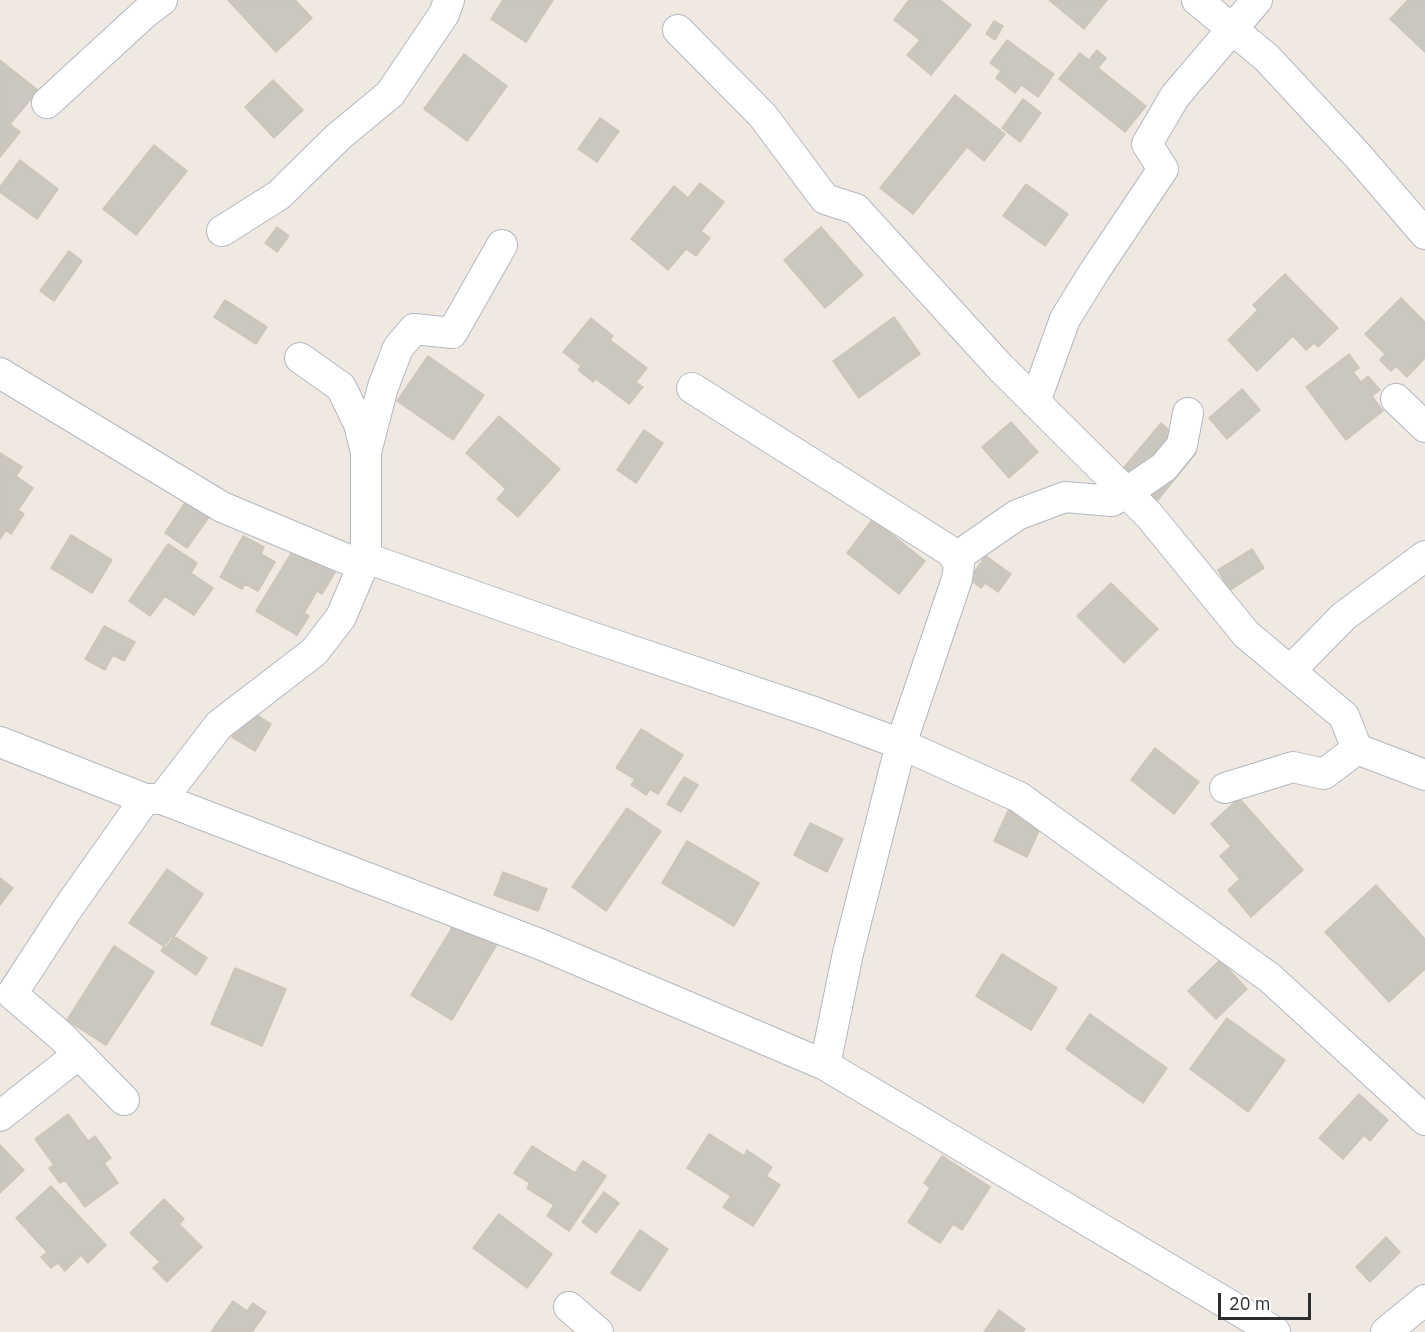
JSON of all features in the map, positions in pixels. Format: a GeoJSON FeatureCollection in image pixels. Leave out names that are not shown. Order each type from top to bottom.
{"type":"FeatureCollection","features":[{"type":"Feature","properties":{"kind":"street"},"geometry":{"type":"LineString","coordinates":[[47,103],[162,0]]}},
{"type":"Feature","properties":{"kind":"street"},"geometry":{"type":"LineString","coordinates":[[222,231],[279,195],[338,137],[390,94],[444,14],[449,0]]}},
{"type":"Feature","properties":{"kind":"street"},"geometry":{"type":"LineString","coordinates":[[1197,0],[1267,58],[1358,156],[1425,234]]}},
{"type":"Feature","properties":{"kind":"street"},"geometry":{"type":"LineString","coordinates":[[1035,402],[1065,319],[1163,170],[1148,144],[1175,96],[1257,0]]}},
{"type":"Feature","properties":{"kind":"street"},"geometry":{"type":"LineString","coordinates":[[678,30],[763,116],[825,199],[856,209],[1000,367],[1149,515],[1246,634],[1344,716],[1357,749],[1425,775]]}},
{"type":"Feature","properties":{"kind":"street"},"geometry":{"type":"LineString","coordinates":[[124,1100],[61,1036],[12,994],[68,908],[153,799],[219,725],[314,652],[341,617],[366,558],[366,452],[383,387],[398,348],[414,329],[452,333],[502,245]]}},
{"type":"Feature","properties":{"kind":"street"},"geometry":{"type":"LineString","coordinates":[[300,358],[341,387],[358,424],[366,452]]}},
{"type":"Feature","properties":{"kind":"street"},"geometry":{"type":"LineString","coordinates":[[0,374],[222,507],[356,563],[366,558],[817,713],[901,744],[1019,797],[1270,978],[1425,1120]]}},
{"type":"Feature","properties":{"kind":"street"},"geometry":{"type":"LineString","coordinates":[[692,388],[953,553],[959,565],[957,579],[901,744],[848,953],[825,1065]]}},
{"type":"Feature","properties":{"kind":"street"},"geometry":{"type":"LineString","coordinates":[[1396,399],[1425,427]]}},
{"type":"Feature","properties":{"kind":"street"},"geometry":{"type":"LineString","coordinates":[[955,558],[1017,515],[1065,497],[1112,501],[1126,493],[1164,467],[1182,445],[1188,413]]}},
{"type":"Feature","properties":{"kind":"street"},"geometry":{"type":"LineString","coordinates":[[1290,671],[1344,616],[1425,556]]}},
{"type":"Feature","properties":{"kind":"street"},"geometry":{"type":"LineString","coordinates":[[0,742],[542,945],[825,1065],[1275,1332]]}},
{"type":"Feature","properties":{"kind":"street"},"geometry":{"type":"LineString","coordinates":[[1225,788],[1293,767],[1324,774],[1357,749]]}},
{"type":"Feature","properties":{"kind":"street"},"geometry":{"type":"LineString","coordinates":[[0,1116],[79,1054]]}},
{"type":"Feature","properties":{"kind":"street"},"geometry":{"type":"LineString","coordinates":[[1386,1332],[1425,1300]]}},
{"type":"Feature","properties":{"kind":"street"},"geometry":{"type":"LineString","coordinates":[[569,1307],[598,1332]]}},
{"type":"Feature","properties":{"kind":"building"},"geometry":{"type":"Polygon","coordinates":[[[228,0],[295,0],[312,18],[276,52],[228,0]]]}},
{"type":"Feature","properties":{"kind":"building"},"geometry":{"type":"Polygon","coordinates":[[[503,0],[553,0],[526,42],[491,19],[503,0]]]}},
{"type":"Feature","properties":{"kind":"building"},"geometry":{"type":"Polygon","coordinates":[[[909,0],[940,0],[971,25],[931,75],[907,55],[920,40],[894,20],[909,0]]]}},
{"type":"Feature","properties":{"kind":"building"},"geometry":{"type":"Polygon","coordinates":[[[1049,0],[1107,0],[1084,29],[1049,0]]]}},
{"type":"Feature","properties":{"kind":"building"},"geometry":{"type":"Polygon","coordinates":[[[1408,0],[1425,0],[1425,52],[1390,19],[1408,0]]]}},
{"type":"Feature","properties":{"kind":"building"},"geometry":{"type":"Polygon","coordinates":[[[994,21],[1003,26],[995,40],[986,34],[994,21]]]}},
{"type":"Feature","properties":{"kind":"building"},"geometry":{"type":"Polygon","coordinates":[[[1007,40],[1054,74],[1038,97],[1021,85],[1015,93],[996,78],[1001,71],[990,63],[1007,40]]]}},
{"type":"Feature","properties":{"kind":"building"},"geometry":{"type":"Polygon","coordinates":[[[1097,50],[1106,58],[1098,68],[1146,106],[1125,132],[1059,79],[1080,53],[1089,60],[1097,50]]]}},
{"type":"Feature","properties":{"kind":"building"},"geometry":{"type":"Polygon","coordinates":[[[464,54],[507,86],[467,141],[424,109],[464,54]]]}},
{"type":"Feature","properties":{"kind":"building"},"geometry":{"type":"Polygon","coordinates":[[[0,60],[44,95],[36,103],[31,99],[10,124],[20,132],[0,157],[0,60]]]}},
{"type":"Feature","properties":{"kind":"building"},"geometry":{"type":"Polygon","coordinates":[[[273,80],[303,110],[274,138],[245,107],[273,80]]]}},
{"type":"Feature","properties":{"kind":"building"},"geometry":{"type":"Polygon","coordinates":[[[955,95],[1005,134],[984,161],[967,147],[913,214],[880,188],[955,95]]]}},
{"type":"Feature","properties":{"kind":"building"},"geometry":{"type":"Polygon","coordinates":[[[1023,99],[1041,113],[1020,142],[1002,128],[1023,99]]]}},
{"type":"Feature","properties":{"kind":"building"},"geometry":{"type":"Polygon","coordinates":[[[600,118],[619,131],[597,162],[578,149],[600,118]]]}},
{"type":"Feature","properties":{"kind":"building"},"geometry":{"type":"Polygon","coordinates":[[[154,145],[187,171],[136,235],[103,209],[154,145]]]}},
{"type":"Feature","properties":{"kind":"building"},"geometry":{"type":"Polygon","coordinates":[[[20,160],[58,189],[37,219],[0,192],[0,187],[20,160]]]}},
{"type":"Feature","properties":{"kind":"building"},"geometry":{"type":"Polygon","coordinates":[[[700,183],[724,202],[701,231],[710,238],[696,256],[686,249],[668,270],[631,239],[674,186],[688,198],[700,183]]]}},
{"type":"Feature","properties":{"kind":"building"},"geometry":{"type":"Polygon","coordinates":[[[1026,184],[1068,214],[1045,246],[1003,216],[1026,184]]]}},
{"type":"Feature","properties":{"kind":"building"},"geometry":{"type":"Polygon","coordinates":[[[277,227],[289,236],[277,252],[265,243],[277,227]]]}},
{"type":"Feature","properties":{"kind":"building"},"geometry":{"type":"Polygon","coordinates":[[[821,227],[863,275],[825,308],[784,260],[821,227]]]}},
{"type":"Feature","properties":{"kind":"building"},"geometry":{"type":"Polygon","coordinates":[[[69,251],[82,261],[54,301],[40,291],[69,251]]]}},
{"type":"Feature","properties":{"kind":"building"},"geometry":{"type":"Polygon","coordinates":[[[1285,274],[1338,328],[1318,347],[1314,343],[1306,350],[1293,336],[1257,371],[1228,340],[1258,310],[1253,305],[1285,274]]]}},
{"type":"Feature","properties":{"kind":"building"},"geometry":{"type":"Polygon","coordinates":[[[1401,298],[1425,322],[1425,358],[1407,377],[1396,366],[1391,371],[1380,360],[1385,354],[1365,334],[1401,298]]]}},
{"type":"Feature","properties":{"kind":"building"},"geometry":{"type":"Polygon","coordinates":[[[225,300],[267,327],[256,344],[214,317],[225,300]]]}},
{"type":"Feature","properties":{"kind":"building"},"geometry":{"type":"Polygon","coordinates":[[[894,317],[920,354],[859,398],[833,361],[894,317]]]}},
{"type":"Feature","properties":{"kind":"building"},"geometry":{"type":"Polygon","coordinates":[[[591,318],[613,336],[610,340],[647,368],[636,382],[643,387],[629,404],[596,379],[593,382],[578,370],[581,366],[563,352],[591,318]]]}},
{"type":"Feature","properties":{"kind":"building"},"geometry":{"type":"Polygon","coordinates":[[[1349,354],[1359,368],[1353,372],[1361,382],[1368,376],[1380,390],[1372,396],[1383,411],[1346,440],[1306,387],[1349,354]]]}},
{"type":"Feature","properties":{"kind":"building"},"geometry":{"type":"Polygon","coordinates":[[[428,356],[484,395],[453,440],[397,401],[428,356]]]}},
{"type":"Feature","properties":{"kind":"building"},"geometry":{"type":"Polygon","coordinates":[[[1242,389],[1260,410],[1227,439],[1209,418],[1242,389]]]}},
{"type":"Feature","properties":{"kind":"building"},"geometry":{"type":"Polygon","coordinates":[[[499,416],[560,469],[518,517],[497,499],[506,489],[466,453],[499,416]]]}},
{"type":"Feature","properties":{"kind":"building"},"geometry":{"type":"Polygon","coordinates":[[[1011,422],[1038,452],[1009,478],[982,447],[1011,422]]]}},
{"type":"Feature","properties":{"kind":"building"},"geometry":{"type":"Polygon","coordinates":[[[1161,423],[1196,453],[1157,501],[1121,471],[1161,423]]]}},
{"type":"Feature","properties":{"kind":"building"},"geometry":{"type":"Polygon","coordinates":[[[644,430],[663,443],[636,483],[617,470],[644,430]]]}},
{"type":"Feature","properties":{"kind":"building"},"geometry":{"type":"Polygon","coordinates":[[[0,453],[22,467],[16,476],[33,488],[18,510],[24,514],[11,534],[6,530],[0,539],[0,453]]]}},
{"type":"Feature","properties":{"kind":"building"},"geometry":{"type":"Polygon","coordinates":[[[186,501],[209,517],[187,548],[165,533],[186,501]]]}},
{"type":"Feature","properties":{"kind":"building"},"geometry":{"type":"Polygon","coordinates":[[[873,519],[925,561],[899,594],[847,553],[873,519]]]}},
{"type":"Feature","properties":{"kind":"building"},"geometry":{"type":"Polygon","coordinates":[[[71,535],[112,560],[92,593],[51,568],[71,535]]]}},
{"type":"Feature","properties":{"kind":"building"},"geometry":{"type":"Polygon","coordinates":[[[243,536],[264,547],[261,554],[275,562],[258,591],[245,584],[242,589],[220,577],[243,536]]]}},
{"type":"Feature","properties":{"kind":"building"},"geometry":{"type":"Polygon","coordinates":[[[168,544],[197,563],[191,573],[213,588],[194,615],[165,596],[150,616],[129,601],[168,544]]]}},
{"type":"Feature","properties":{"kind":"building"},"geometry":{"type":"Polygon","coordinates":[[[297,544],[337,569],[322,594],[317,591],[304,613],[309,616],[297,635],[256,611],[297,544]]]}},
{"type":"Feature","properties":{"kind":"building"},"geometry":{"type":"Polygon","coordinates":[[[1252,549],[1264,568],[1230,590],[1218,570],[1252,549]]]}},
{"type":"Feature","properties":{"kind":"building"},"geometry":{"type":"Polygon","coordinates":[[[986,556],[1011,574],[998,592],[985,583],[981,588],[969,579],[986,556]]]}},
{"type":"Feature","properties":{"kind":"building"},"geometry":{"type":"Polygon","coordinates":[[[1111,583],[1158,629],[1124,663],[1077,616],[1111,583]]]}},
{"type":"Feature","properties":{"kind":"building"},"geometry":{"type":"Polygon","coordinates":[[[104,626],[135,642],[124,661],[113,655],[105,670],[85,659],[104,626]]]}},
{"type":"Feature","properties":{"kind":"building"},"geometry":{"type":"Polygon","coordinates":[[[248,710],[271,724],[255,751],[232,737],[248,710]]]}},
{"type":"Feature","properties":{"kind":"building"},"geometry":{"type":"Polygon","coordinates":[[[641,729],[683,755],[658,794],[650,789],[646,795],[631,785],[635,779],[616,768],[641,729]]]}},
{"type":"Feature","properties":{"kind":"building"},"geometry":{"type":"Polygon","coordinates":[[[1155,748],[1199,782],[1174,814],[1131,780],[1155,748]]]}},
{"type":"Feature","properties":{"kind":"building"},"geometry":{"type":"Polygon","coordinates":[[[684,777],[698,785],[681,812],[667,804],[684,777]]]}},
{"type":"Feature","properties":{"kind":"building"},"geometry":{"type":"Polygon","coordinates":[[[1239,798],[1303,870],[1251,917],[1228,890],[1240,879],[1220,856],[1231,846],[1211,824],[1239,798]]]}},
{"type":"Feature","properties":{"kind":"building"},"geometry":{"type":"Polygon","coordinates":[[[1012,802],[1045,818],[1027,857],[994,841],[1012,802]]]}},
{"type":"Feature","properties":{"kind":"building"},"geometry":{"type":"Polygon","coordinates":[[[627,808],[661,831],[606,911],[572,887],[627,808]]]}},
{"type":"Feature","properties":{"kind":"building"},"geometry":{"type":"Polygon","coordinates":[[[810,823],[843,839],[827,872],[794,855],[810,823]]]}},
{"type":"Feature","properties":{"kind":"building"},"geometry":{"type":"Polygon","coordinates":[[[687,841],[759,883],[734,926],[662,883],[687,841]]]}},
{"type":"Feature","properties":{"kind":"building"},"geometry":{"type":"Polygon","coordinates":[[[167,869],[203,894],[166,948],[129,923],[167,869]]]}},
{"type":"Feature","properties":{"kind":"building"},"geometry":{"type":"Polygon","coordinates":[[[503,872],[547,889],[538,911],[494,895],[503,872]]]}},
{"type":"Feature","properties":{"kind":"building"},"geometry":{"type":"Polygon","coordinates":[[[0,878],[13,888],[0,905],[0,878]]]}},
{"type":"Feature","properties":{"kind":"building"},"geometry":{"type":"Polygon","coordinates":[[[1376,885],[1425,939],[1425,969],[1389,1002],[1325,932],[1376,885]]]}},
{"type":"Feature","properties":{"kind":"building"},"geometry":{"type":"Polygon","coordinates":[[[460,915],[500,939],[452,1020],[411,995],[460,915]]]}},
{"type":"Feature","properties":{"kind":"building"},"geometry":{"type":"Polygon","coordinates":[[[172,935],[207,958],[196,975],[161,951],[172,935]]]}},
{"type":"Feature","properties":{"kind":"building"},"geometry":{"type":"Polygon","coordinates":[[[114,946],[154,972],[106,1045],[67,1020],[114,946]]]}},
{"type":"Feature","properties":{"kind":"building"},"geometry":{"type":"Polygon","coordinates":[[[1002,954],[1057,988],[1031,1030],[976,996],[1002,954]]]}},
{"type":"Feature","properties":{"kind":"building"},"geometry":{"type":"Polygon","coordinates":[[[1220,960],[1247,989],[1216,1019],[1188,991],[1220,960]]]}},
{"type":"Feature","properties":{"kind":"building"},"geometry":{"type":"Polygon","coordinates":[[[235,968],[286,989],[262,1046],[211,1024],[235,968]]]}},
{"type":"Feature","properties":{"kind":"building"},"geometry":{"type":"Polygon","coordinates":[[[1090,1014],[1167,1068],[1143,1103],[1066,1049],[1090,1014]]]}},
{"type":"Feature","properties":{"kind":"building"},"geometry":{"type":"Polygon","coordinates":[[[1227,1018],[1285,1060],[1248,1112],[1190,1069],[1227,1018]]]}},
{"type":"Feature","properties":{"kind":"building"},"geometry":{"type":"Polygon","coordinates":[[[1359,1094],[1388,1120],[1370,1141],[1364,1135],[1343,1159],[1319,1138],[1359,1094]]]}},
{"type":"Feature","properties":{"kind":"building"},"geometry":{"type":"Polygon","coordinates":[[[68,1114],[88,1141],[95,1136],[111,1158],[104,1163],[118,1183],[85,1207],[65,1180],[60,1183],[49,1168],[54,1165],[35,1139],[68,1114]]]}},
{"type":"Feature","properties":{"kind":"building"},"geometry":{"type":"Polygon","coordinates":[[[709,1134],[744,1156],[747,1150],[772,1167],[766,1176],[780,1185],[753,1226],[723,1207],[731,1196],[687,1168],[709,1134]]]}},
{"type":"Feature","properties":{"kind":"building"},"geometry":{"type":"Polygon","coordinates":[[[0,1145],[24,1170],[0,1193],[0,1145]]]}},
{"type":"Feature","properties":{"kind":"building"},"geometry":{"type":"Polygon","coordinates":[[[532,1146],[575,1173],[583,1161],[606,1176],[569,1231],[547,1216],[554,1205],[527,1188],[530,1183],[514,1173],[532,1146]]]}},
{"type":"Feature","properties":{"kind":"building"},"geometry":{"type":"Polygon","coordinates":[[[942,1156],[990,1187],[962,1230],[953,1224],[940,1243],[908,1222],[930,1188],[924,1183],[942,1156]]]}},
{"type":"Feature","properties":{"kind":"building"},"geometry":{"type":"Polygon","coordinates":[[[51,1186],[106,1245],[88,1263],[81,1255],[65,1271],[58,1263],[51,1268],[41,1257],[47,1252],[16,1218],[51,1186]]]}},
{"type":"Feature","properties":{"kind":"building"},"geometry":{"type":"Polygon","coordinates":[[[604,1192],[619,1203],[596,1233],[582,1222],[604,1192]]]}},
{"type":"Feature","properties":{"kind":"building"},"geometry":{"type":"Polygon","coordinates":[[[164,1199],[184,1219],[179,1224],[202,1247],[167,1282],[153,1268],[160,1262],[130,1233],[164,1199]]]}},
{"type":"Feature","properties":{"kind":"building"},"geometry":{"type":"Polygon","coordinates":[[[499,1214],[552,1254],[527,1288],[473,1248],[499,1214]]]}},
{"type":"Feature","properties":{"kind":"building"},"geometry":{"type":"Polygon","coordinates":[[[640,1230],[668,1249],[640,1291],[611,1273],[640,1230]]]}},
{"type":"Feature","properties":{"kind":"building"},"geometry":{"type":"Polygon","coordinates":[[[1386,1237],[1400,1252],[1370,1282],[1356,1267],[1386,1237]]]}},
{"type":"Feature","properties":{"kind":"building"},"geometry":{"type":"Polygon","coordinates":[[[233,1301],[247,1311],[253,1303],[266,1312],[252,1332],[211,1332],[233,1301]]]}},
{"type":"Feature","properties":{"kind":"building"},"geometry":{"type":"Polygon","coordinates":[[[999,1310],[1025,1329],[1023,1332],[984,1332],[999,1310]]]}}]}
